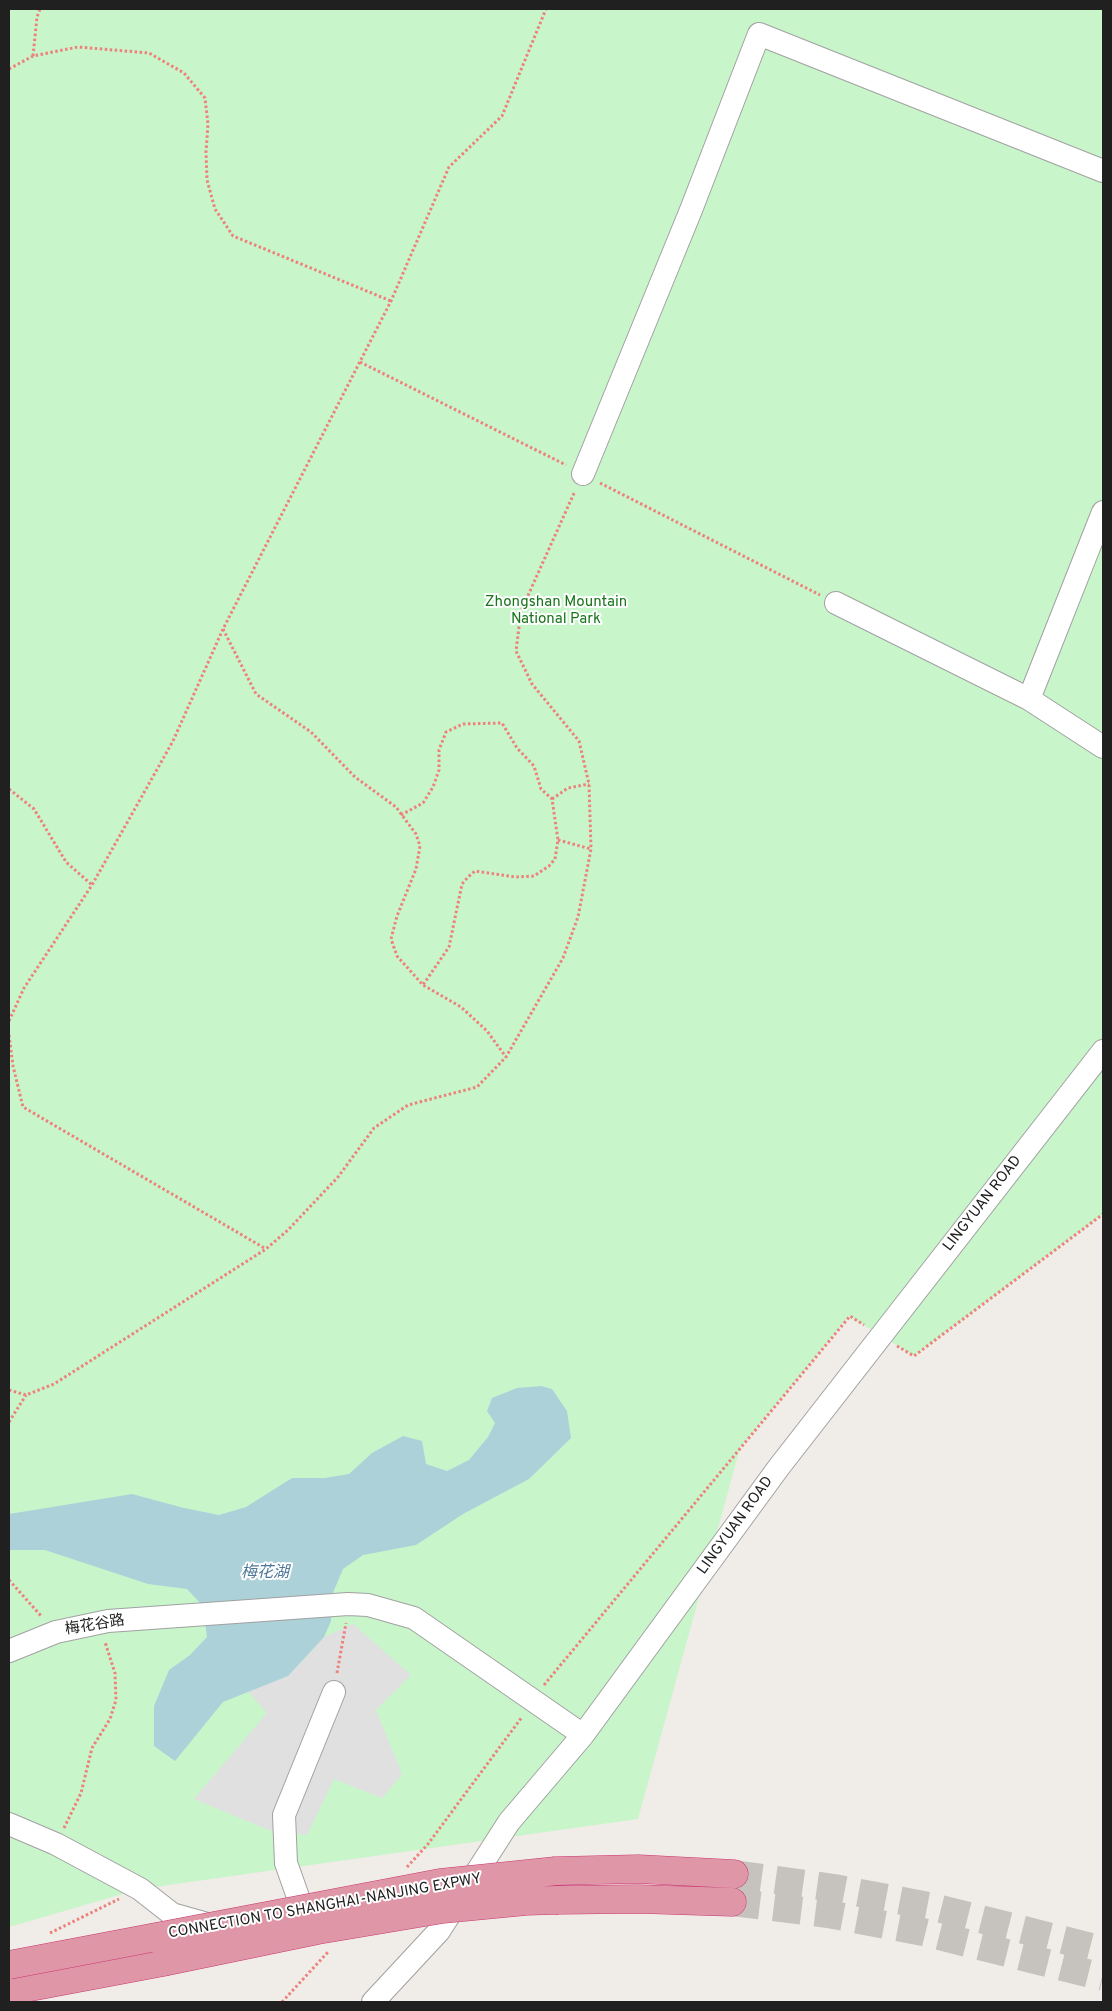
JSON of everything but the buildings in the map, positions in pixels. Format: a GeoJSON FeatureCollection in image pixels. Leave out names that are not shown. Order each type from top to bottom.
{"type":"FeatureCollection","features":[{"type":"Feature","properties":{"kind":"highway","name":"CONNECTION TO SHANGHAI-NANJING EXPWY"},"geometry":{"type":"LineString","coordinates":[[9,1965],[440,1883],[556,1871],[638,1869],[734,1874]]}},
{"type":"Feature","properties":{"kind":"highway","name":"CONNECTION TO SHANGHAI-NANJING EXPWY"},"geometry":{"type":"LineString","coordinates":[[9,1991],[388,1918],[486,1904],[558,1900],[638,1899],[732,1902]]}},
{"type":"Feature","properties":{"kind":"street"},"geometry":{"type":"LineString","coordinates":[[583,474],[691,210],[759,34],[1103,171]]}},
{"type":"Feature","properties":{"kind":"street"},"geometry":{"type":"LineString","coordinates":[[1029,699],[1103,512]]}},
{"type":"Feature","properties":{"kind":"street"},"geometry":{"type":"LineString","coordinates":[[836,603],[1029,699],[1103,747]]}},
{"type":"Feature","properties":{"kind":"street","name":"LINGYUAN ROAD"},"geometry":{"type":"LineString","coordinates":[[374,2002],[439,1930],[509,1822],[583,1735],[779,1467],[1103,1051]]}},
{"type":"Feature","properties":{"kind":"street","name":"梅花谷路"},"geometry":{"type":"LineString","coordinates":[[9,1651],[56,1632],[108,1621],[184,1615],[347,1609],[368,1605],[414,1618],[583,1735]]}},
{"type":"Feature","properties":{"kind":"street"},"geometry":{"type":"LineString","coordinates":[[303,1911],[286,1863],[284,1815],[334,1692]]}},
{"type":"Feature","properties":{"kind":"street"},"geometry":{"type":"LineString","coordinates":[[9,1824],[56,1844],[140,1888],[172,1914],[209,1926],[379,1897],[439,1930]]}},
{"type":"Feature","properties":{"kind":"path"},"geometry":{"type":"LineString","coordinates":[[33,56],[37,18],[40,9]]}},
{"type":"Feature","properties":{"kind":"path"},"geometry":{"type":"LineString","coordinates":[[9,1022],[24,988],[92,885],[173,741],[223,629],[391,301],[449,167],[502,116],[546,9]]}},
{"type":"Feature","properties":{"kind":"path"},"geometry":{"type":"LineString","coordinates":[[9,69],[33,56],[78,47],[149,53],[184,73],[205,98],[208,124],[206,152],[208,180],[215,210],[233,236],[391,301]]}},
{"type":"Feature","properties":{"kind":"path"},"geometry":{"type":"LineString","coordinates":[[9,1422],[26,1395],[54,1384],[266,1249],[288,1230],[338,1178],[374,1128],[408,1105],[477,1087],[506,1057],[563,958],[578,917],[591,849],[589,784],[579,742],[532,684],[516,651],[521,611],[583,474]]}},
{"type":"Feature","properties":{"kind":"path"},"geometry":{"type":"LineString","coordinates":[[223,629],[256,694],[311,732],[355,776],[396,807],[416,834],[420,846],[416,869],[397,916],[391,939],[397,956],[423,985],[460,1007],[487,1031],[506,1057]]}},
{"type":"Feature","properties":{"kind":"path"},"geometry":{"type":"LineString","coordinates":[[401,814],[423,803],[433,787],[439,770],[440,750],[446,732],[463,724],[502,723],[517,748],[534,766],[541,789],[552,800],[558,840],[555,859],[549,866],[534,876],[515,877],[476,871],[468,877],[462,884],[450,947],[423,985]]}},
{"type":"Feature","properties":{"kind":"path"},"geometry":{"type":"LineString","coordinates":[[552,800],[568,788],[589,784]]}},
{"type":"Feature","properties":{"kind":"path"},"geometry":{"type":"LineString","coordinates":[[9,789],[34,809],[66,862],[92,885]]}},
{"type":"Feature","properties":{"kind":"path"},"geometry":{"type":"LineString","coordinates":[[558,840],[591,849]]}},
{"type":"Feature","properties":{"kind":"path"},"geometry":{"type":"LineString","coordinates":[[9,1035],[13,1066],[23,1107],[266,1249]]}},
{"type":"Feature","properties":{"kind":"path"},"geometry":{"type":"LineString","coordinates":[[404,1870],[428,1844],[547,1681],[850,1316],[914,1356],[1103,1214]]}},
{"type":"Feature","properties":{"kind":"path"},"geometry":{"type":"LineString","coordinates":[[9,1390],[26,1395]]}},
{"type":"Feature","properties":{"kind":"path"},"geometry":{"type":"LineString","coordinates":[[9,1580],[56,1632]]}},
{"type":"Feature","properties":{"kind":"path"},"geometry":{"type":"LineString","coordinates":[[334,1692],[347,1609]]}},
{"type":"Feature","properties":{"kind":"path"},"geometry":{"type":"LineString","coordinates":[[56,1844],[82,1793],[92,1748],[110,1720],[116,1700],[115,1673],[102,1633]]}},
{"type":"Feature","properties":{"kind":"path"},"geometry":{"type":"LineString","coordinates":[[43,1937],[140,1888]]}},
{"type":"Feature","properties":{"kind":"path"},"geometry":{"type":"LineString","coordinates":[[282,2002],[329,1951]]}},
{"type":"Feature","properties":{"kind":"green space","name":"Zhongshan Mountain National Park"},"geometry":{"type":"Polygon","coordinates":[[[9,9],[1103,9],[1103,1214],[914,1356],[849,1316],[740,1448],[638,1819],[140,1889],[9,1927],[9,9]]]}},
{"type":"Feature","properties":{"kind":"shaded area"},"geometry":{"type":"Polygon","coordinates":[[[353,1624],[411,1675],[376,1710],[402,1774],[382,1798],[334,1779],[307,1835],[269,1830],[194,1799],[267,1713],[248,1691],[288,1676],[324,1637],[353,1624]]]}},
{"type":"Feature","properties":{"kind":"water","name":"梅花湖"},"geometry":{"type":"Polygon","coordinates":[[[541,1386],[552,1389],[567,1411],[571,1438],[529,1479],[463,1514],[416,1545],[363,1555],[343,1569],[332,1595],[331,1621],[324,1637],[288,1676],[223,1702],[175,1761],[154,1746],[154,1706],[169,1670],[190,1655],[207,1637],[203,1606],[187,1589],[148,1584],[45,1550],[9,1550],[9,1514],[132,1494],[219,1515],[246,1507],[292,1478],[325,1478],[349,1474],[372,1453],[403,1436],[422,1441],[426,1464],[447,1471],[469,1460],[488,1437],[495,1423],[487,1411],[492,1398],[517,1388],[541,1386]]]}},
{"type":"Feature","properties":{"kind":"tunnel"},"geometry":{"type":"LineString","coordinates":[[734,1874],[834,1888],[929,1906],[1103,1950]]}},
{"type":"Feature","properties":{"kind":"tunnel"},"geometry":{"type":"LineString","coordinates":[[732,1902],[828,1914],[923,1932],[1103,1977]]}}]}
